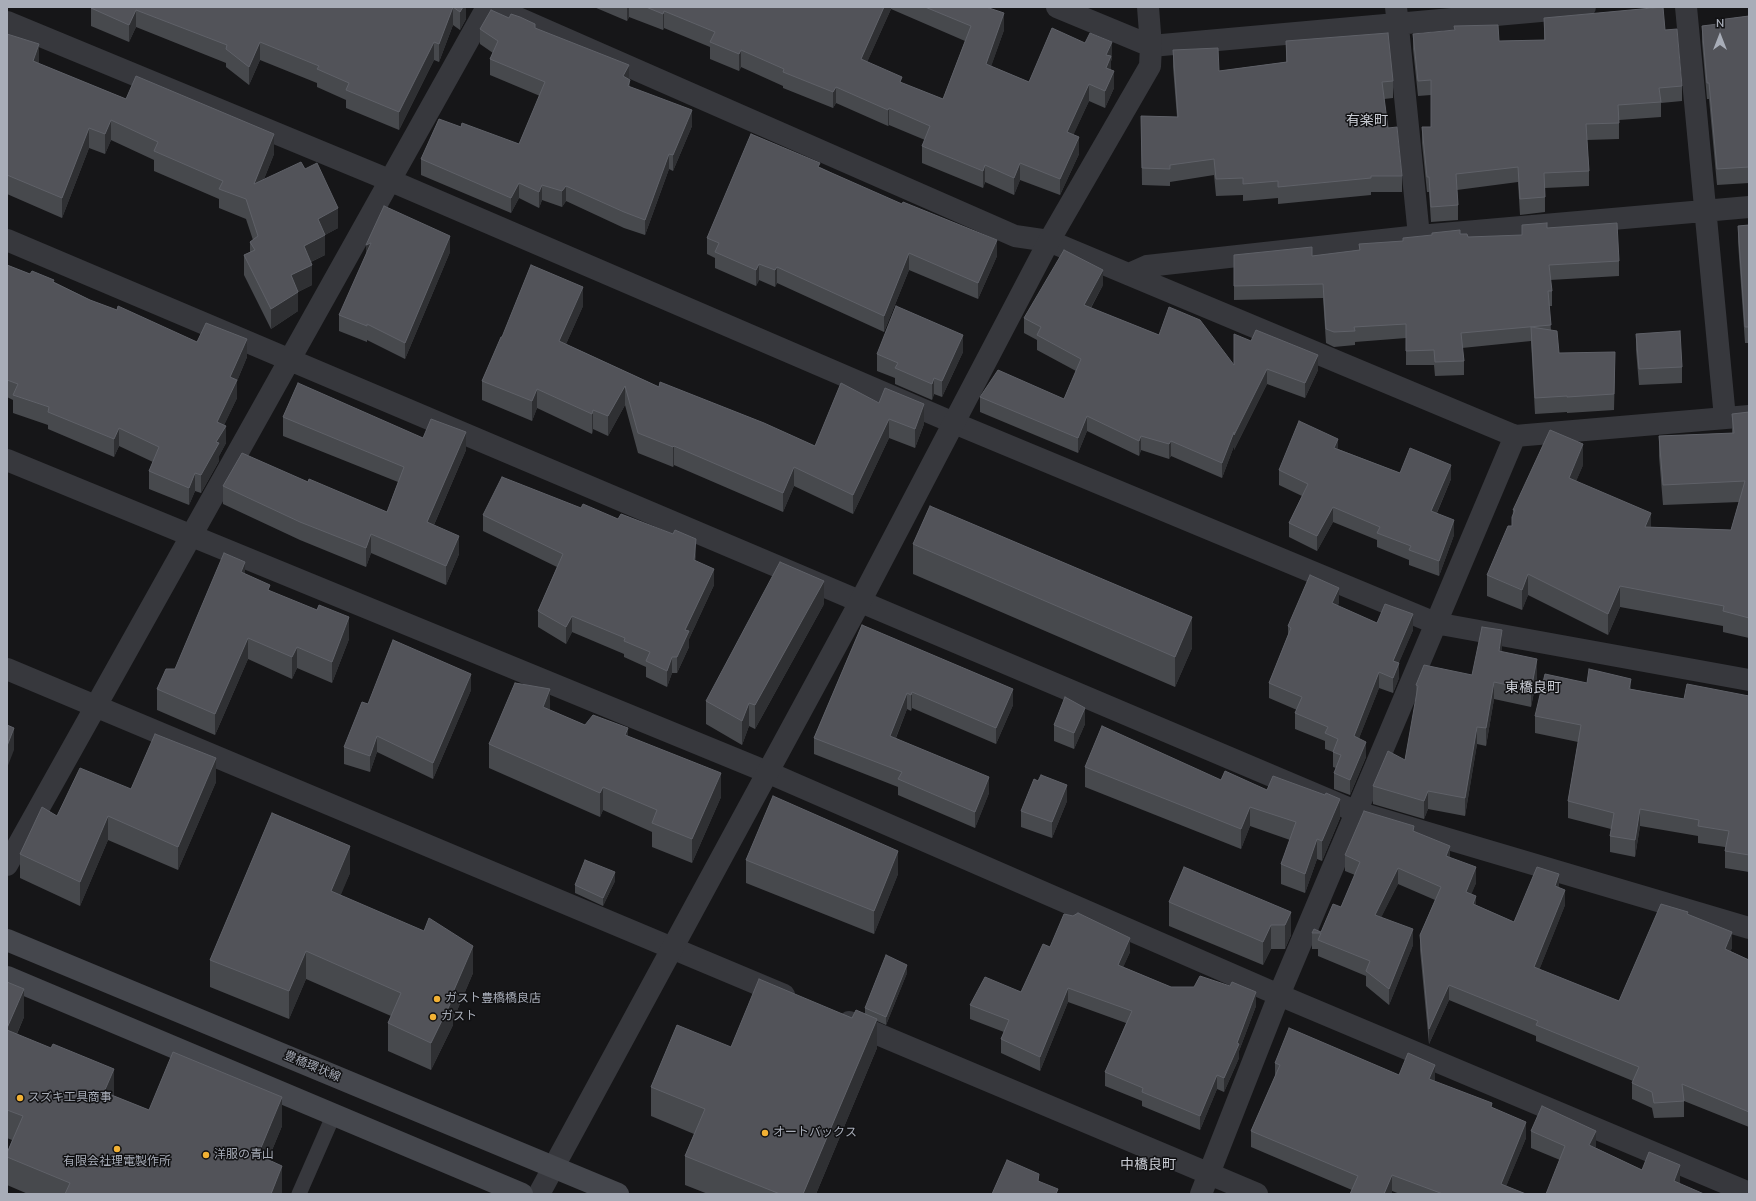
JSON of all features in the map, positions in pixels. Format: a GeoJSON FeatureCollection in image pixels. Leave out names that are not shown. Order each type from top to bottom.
{"type":"FeatureCollection","features":[{"type":"Feature","properties":{"kind":"main road","name":"豊橋環状線"},"geometry":{"type":"LineString","coordinates":[[7,940],[618,1194]]}},
{"type":"Feature","properties":{"kind":"main road"},"geometry":{"type":"LineString","coordinates":[[7,977],[522,1194]]}},
{"type":"Feature","properties":{"kind":"street"},"geometry":{"type":"LineString","coordinates":[[7,864],[94,706],[487,7]]}},
{"type":"Feature","properties":{"kind":"street"},"geometry":{"type":"LineString","coordinates":[[493,7],[1015,236],[1049,242],[1129,274],[1515,436],[1749,416]]}},
{"type":"Feature","properties":{"kind":"street"},"geometry":{"type":"LineString","coordinates":[[1058,7],[1151,46],[1397,16],[1585,7]]}},
{"type":"Feature","properties":{"kind":"street"},"geometry":{"type":"LineString","coordinates":[[539,1194],[860,602],[1049,242],[1150,66],[1151,46],[1148,7]]}},
{"type":"Feature","properties":{"kind":"street"},"geometry":{"type":"LineString","coordinates":[[1686,7],[1725,418]]}},
{"type":"Feature","properties":{"kind":"street"},"geometry":{"type":"LineString","coordinates":[[1397,16],[1419,236]]}},
{"type":"Feature","properties":{"kind":"street"},"geometry":{"type":"LineString","coordinates":[[7,22],[389,180],[954,423],[1435,623],[1749,680]]}},
{"type":"Feature","properties":{"kind":"street"},"geometry":{"type":"LineString","coordinates":[[1129,274],[1147,266],[1419,236],[1749,206]]}},
{"type":"Feature","properties":{"kind":"street"},"geometry":{"type":"LineString","coordinates":[[7,240],[1357,812],[1749,928]]}},
{"type":"Feature","properties":{"kind":"street"},"geometry":{"type":"LineString","coordinates":[[1201,1194],[1279,995],[1515,436]]}},
{"type":"Feature","properties":{"kind":"street"},"geometry":{"type":"LineString","coordinates":[[7,460],[767,772],[1279,995],[1749,1193]]}},
{"type":"Feature","properties":{"kind":"street"},"geometry":{"type":"LineString","coordinates":[[7,669],[804,1004]]}},
{"type":"Feature","properties":{"kind":"street"},"geometry":{"type":"LineString","coordinates":[[834,1016],[1257,1194]]}},
{"type":"Feature","properties":{"kind":"lane"},"geometry":{"type":"LineString","coordinates":[[300,1194],[334,1114]]}},
{"type":"Feature","properties":{"kind":"building"},"geometry":{"type":"Polygon","coordinates":[[[453,7],[439,44],[434,42],[399,112],[346,90],[349,83],[317,69],[319,66],[260,42],[249,67],[226,49],[227,45],[136,10],[129,25],[91,8],[453,7]]]}},
{"type":"Feature","properties":{"kind":"building"},"geometry":{"type":"Polygon","coordinates":[[[453,7],[463,7],[460,12],[453,7]]]}},
{"type":"Feature","properties":{"kind":"building"},"geometry":{"type":"Polygon","coordinates":[[[646,7],[884,7],[861,59],[902,77],[900,82],[943,99],[971,26],[925,7],[986,7],[1004,13],[986,64],[1029,82],[1052,28],[1085,43],[1090,33],[1112,42],[1106,55],[1111,56],[1106,68],[1114,71],[1105,91],[1089,84],[1067,132],[1079,137],[1060,179],[1020,163],[1014,178],[985,165],[983,171],[922,146],[930,126],[889,108],[888,110],[836,87],[833,92],[783,72],[784,69],[741,50],[739,54],[710,42],[715,32],[664,11],[663,14],[646,7]]]}},
{"type":"Feature","properties":{"kind":"building"},"geometry":{"type":"Polygon","coordinates":[[[1663,7],[1665,30],[1677,29],[1682,86],[1659,88],[1661,102],[1618,105],[1619,123],[1586,124],[1589,171],[1544,173],[1545,197],[1520,199],[1518,167],[1456,174],[1458,205],[1431,207],[1429,177],[1427,177],[1422,127],[1431,127],[1431,80],[1418,81],[1413,34],[1455,30],[1454,26],[1498,25],[1499,41],[1545,40],[1544,18],[1663,7]]]}},
{"type":"Feature","properties":{"kind":"building"},"geometry":{"type":"Polygon","coordinates":[[[491,10],[509,18],[511,14],[520,17],[535,24],[535,28],[629,65],[623,76],[630,80],[628,86],[692,110],[673,155],[669,154],[645,220],[566,186],[562,191],[542,185],[539,192],[519,183],[511,198],[421,159],[439,119],[461,127],[462,123],[519,144],[545,82],[490,59],[498,41],[480,29],[491,10]]]}},
{"type":"Feature","properties":{"kind":"building"},"geometry":{"type":"Polygon","coordinates":[[[1749,16],[1749,167],[1717,169],[1702,26],[1718,24],[1718,20],[1749,16]]]}},
{"type":"Feature","properties":{"kind":"building"},"geometry":{"type":"Polygon","coordinates":[[[1388,33],[1393,81],[1382,82],[1388,128],[1397,127],[1402,176],[1371,176],[1371,178],[1278,187],[1278,181],[1243,184],[1243,178],[1216,179],[1214,159],[1170,165],[1170,169],[1142,168],[1141,116],[1178,117],[1173,50],[1218,48],[1219,71],[1287,62],[1286,41],[1388,33]]]}},
{"type":"Feature","properties":{"kind":"building"},"geometry":{"type":"Polygon","coordinates":[[[7,34],[39,44],[33,61],[126,99],[136,76],[274,134],[254,184],[301,162],[305,169],[317,163],[338,208],[318,219],[325,235],[304,246],[312,265],[291,275],[298,292],[271,309],[244,255],[255,250],[250,242],[258,236],[246,199],[219,189],[223,181],[154,151],[158,142],[111,120],[105,134],[89,128],[62,198],[7,175],[7,34]]]}},
{"type":"Feature","properties":{"kind":"building"},"geometry":{"type":"Polygon","coordinates":[[[751,134],[820,163],[818,167],[902,204],[903,202],[997,240],[978,283],[909,253],[884,316],[777,267],[775,270],[759,264],[756,270],[715,252],[719,243],[707,238],[751,134]]]}},
{"type":"Feature","properties":{"kind":"building"},"geometry":{"type":"Polygon","coordinates":[[[384,206],[450,236],[405,343],[367,324],[367,326],[339,315],[371,243],[366,245],[384,206]]]}},
{"type":"Feature","properties":{"kind":"building"},"geometry":{"type":"Polygon","coordinates":[[[1547,223],[1547,228],[1617,223],[1619,261],[1549,265],[1552,291],[1548,291],[1551,325],[1461,333],[1464,361],[1435,362],[1434,350],[1406,351],[1406,324],[1354,327],[1355,331],[1334,332],[1326,329],[1323,284],[1234,286],[1234,255],[1312,247],[1312,256],[1360,250],[1359,244],[1403,241],[1403,238],[1460,230],[1460,234],[1467,234],[1468,237],[1522,235],[1522,225],[1547,223]]]}},
{"type":"Feature","properties":{"kind":"building"},"geometry":{"type":"Polygon","coordinates":[[[1749,225],[1749,327],[1745,327],[1738,226],[1749,225]]]}},
{"type":"Feature","properties":{"kind":"building"},"geometry":{"type":"Polygon","coordinates":[[[1064,250],[1103,270],[1084,305],[1159,335],[1169,307],[1200,320],[1234,365],[1234,334],[1251,341],[1256,330],[1318,355],[1305,383],[1267,369],[1234,435],[1234,432],[1222,463],[1171,441],[1169,444],[1141,436],[1139,441],[1087,416],[1078,438],[980,397],[998,370],[1064,399],[1081,359],[1037,335],[1041,327],[1024,318],[1064,250]]]}},
{"type":"Feature","properties":{"kind":"building"},"geometry":{"type":"Polygon","coordinates":[[[7,265],[30,274],[32,271],[54,280],[53,282],[90,300],[117,310],[118,306],[197,342],[206,323],[247,339],[230,377],[237,380],[217,422],[226,426],[216,442],[219,443],[201,475],[195,473],[189,488],[149,471],[159,447],[119,428],[114,439],[48,412],[49,407],[13,395],[18,384],[7,380],[7,265]]]}},
{"type":"Feature","properties":{"kind":"building"},"geometry":{"type":"Polygon","coordinates":[[[531,265],[583,287],[559,341],[659,387],[660,382],[764,423],[815,446],[841,383],[879,403],[885,388],[924,404],[915,429],[889,419],[853,495],[794,467],[783,493],[674,446],[673,447],[638,433],[625,386],[608,416],[593,410],[592,414],[537,389],[532,401],[482,381],[502,337],[531,265]]]}},
{"type":"Feature","properties":{"kind":"building"},"geometry":{"type":"Polygon","coordinates":[[[896,306],[963,335],[942,381],[934,378],[932,384],[895,368],[898,363],[877,354],[896,306]]]}},
{"type":"Feature","properties":{"kind":"building"},"geometry":{"type":"Polygon","coordinates":[[[1531,327],[1557,331],[1559,353],[1615,352],[1614,394],[1535,398],[1531,327]]]}},
{"type":"Feature","properties":{"kind":"building"},"geometry":{"type":"Polygon","coordinates":[[[1680,331],[1682,367],[1639,369],[1636,334],[1680,331]]]}},
{"type":"Feature","properties":{"kind":"building"},"geometry":{"type":"Polygon","coordinates":[[[298,383],[423,438],[431,419],[466,432],[427,522],[459,536],[446,566],[371,534],[366,548],[300,522],[223,486],[242,453],[308,482],[309,479],[387,512],[404,467],[283,417],[298,383]]]}},
{"type":"Feature","properties":{"kind":"building"},"geometry":{"type":"Polygon","coordinates":[[[1749,412],[1749,618],[1723,611],[1724,606],[1620,586],[1608,614],[1528,574],[1522,590],[1487,575],[1508,526],[1512,526],[1512,517],[1515,510],[1513,510],[1550,430],[1583,444],[1569,478],[1651,513],[1645,527],[1731,530],[1745,481],[1663,485],[1659,436],[1734,433],[1732,414],[1749,412]]]}},
{"type":"Feature","properties":{"kind":"building"},"geometry":{"type":"Polygon","coordinates":[[[1299,421],[1338,439],[1334,448],[1400,473],[1410,448],[1451,465],[1431,511],[1454,520],[1439,561],[1409,550],[1411,546],[1377,533],[1380,527],[1333,507],[1317,536],[1289,523],[1308,484],[1279,470],[1299,421]]]}},
{"type":"Feature","properties":{"kind":"building"},"geometry":{"type":"Polygon","coordinates":[[[502,477],[581,508],[583,504],[618,519],[621,514],[673,534],[675,530],[696,539],[694,560],[714,569],[685,630],[689,631],[677,657],[672,657],[667,671],[646,661],[650,652],[624,641],[625,638],[572,616],[566,627],[538,611],[563,554],[483,515],[502,477]]]}},
{"type":"Feature","properties":{"kind":"building"},"geometry":{"type":"Polygon","coordinates":[[[930,506],[1192,617],[1175,657],[913,544],[930,506]]]}},
{"type":"Feature","properties":{"kind":"building"},"geometry":{"type":"Polygon","coordinates":[[[224,553],[245,562],[241,572],[270,585],[268,590],[317,610],[319,605],[349,617],[332,662],[297,647],[292,657],[248,638],[215,714],[157,689],[166,669],[175,669],[224,553]]]}},
{"type":"Feature","properties":{"kind":"building"},"geometry":{"type":"Polygon","coordinates":[[[780,562],[824,581],[755,705],[749,703],[742,721],[706,701],[780,562]]]}},
{"type":"Feature","properties":{"kind":"building"},"geometry":{"type":"Polygon","coordinates":[[[1310,575],[1339,588],[1332,603],[1377,623],[1385,604],[1413,614],[1393,661],[1399,663],[1393,678],[1379,672],[1354,736],[1366,742],[1350,780],[1334,773],[1341,755],[1333,752],[1338,739],[1325,733],[1328,727],[1295,713],[1302,697],[1269,683],[1291,628],[1288,626],[1310,575]]]}},
{"type":"Feature","properties":{"kind":"building"},"geometry":{"type":"Polygon","coordinates":[[[862,625],[1013,689],[996,728],[912,692],[911,695],[907,693],[890,736],[989,777],[975,812],[898,779],[902,772],[814,738],[862,625]]]}},
{"type":"Feature","properties":{"kind":"building"},"geometry":{"type":"Polygon","coordinates":[[[1482,627],[1502,630],[1499,651],[1537,659],[1531,690],[1494,682],[1486,728],[1477,727],[1465,798],[1428,791],[1424,801],[1373,786],[1388,751],[1405,760],[1418,686],[1416,685],[1424,665],[1472,675],[1482,627]]]}},
{"type":"Feature","properties":{"kind":"building"},"geometry":{"type":"Polygon","coordinates":[[[393,640],[471,674],[433,763],[377,736],[370,756],[344,747],[362,702],[368,704],[393,640]]]}},
{"type":"Feature","properties":{"kind":"building"},"geometry":{"type":"Polygon","coordinates":[[[1589,669],[1631,679],[1629,689],[1684,699],[1687,684],[1749,696],[1749,855],[1725,851],[1729,831],[1698,826],[1699,820],[1640,809],[1635,840],[1610,836],[1614,813],[1568,801],[1581,725],[1535,716],[1545,674],[1587,683],[1589,669]]]}},
{"type":"Feature","properties":{"kind":"building"},"geometry":{"type":"Polygon","coordinates":[[[515,683],[550,689],[543,707],[585,725],[593,715],[628,728],[625,735],[721,773],[692,839],[652,823],[657,810],[603,787],[600,793],[489,744],[515,683]]]}},
{"type":"Feature","properties":{"kind":"building"},"geometry":{"type":"Polygon","coordinates":[[[1065,697],[1085,708],[1074,733],[1054,725],[1065,697]]]}},
{"type":"Feature","properties":{"kind":"building"},"geometry":{"type":"Polygon","coordinates":[[[7,725],[14,728],[7,746],[7,725]]]}},
{"type":"Feature","properties":{"kind":"building"},"geometry":{"type":"Polygon","coordinates":[[[1102,726],[1221,780],[1225,771],[1267,790],[1273,776],[1340,799],[1322,841],[1317,839],[1305,874],[1281,864],[1296,822],[1250,807],[1241,829],[1085,767],[1102,726]]]}},
{"type":"Feature","properties":{"kind":"building"},"geometry":{"type":"Polygon","coordinates":[[[155,734],[216,758],[178,847],[108,816],[80,882],[20,854],[42,807],[57,816],[80,768],[131,789],[155,734]]]}},
{"type":"Feature","properties":{"kind":"building"},"geometry":{"type":"Polygon","coordinates":[[[1041,775],[1067,785],[1052,822],[1021,811],[1034,779],[1038,781],[1041,775]]]}},
{"type":"Feature","properties":{"kind":"building"},"geometry":{"type":"Polygon","coordinates":[[[773,796],[898,851],[874,911],[746,860],[773,796]]]}},
{"type":"Feature","properties":{"kind":"building"},"geometry":{"type":"Polygon","coordinates":[[[1364,811],[1414,826],[1413,831],[1450,846],[1446,856],[1476,867],[1466,892],[1476,896],[1473,904],[1514,922],[1537,867],[1559,874],[1555,886],[1565,890],[1534,967],[1619,1001],[1661,904],[1688,912],[1687,914],[1732,932],[1725,949],[1749,960],[1749,1112],[1682,1084],[1684,1101],[1654,1103],[1652,1092],[1632,1083],[1639,1067],[1536,1025],[1538,1021],[1449,985],[1429,1029],[1420,935],[1441,887],[1398,868],[1375,915],[1413,929],[1389,989],[1366,971],[1370,961],[1318,940],[1321,933],[1312,933],[1314,929],[1321,932],[1333,904],[1341,907],[1360,862],[1345,855],[1364,811]]]}},
{"type":"Feature","properties":{"kind":"building"},"geometry":{"type":"Polygon","coordinates":[[[272,813],[350,846],[331,891],[424,931],[429,918],[473,946],[451,997],[453,998],[431,1043],[388,1023],[401,993],[306,951],[289,991],[210,960],[272,813]]]}},
{"type":"Feature","properties":{"kind":"building"},"geometry":{"type":"Polygon","coordinates":[[[585,860],[615,872],[603,898],[575,885],[585,860]]]}},
{"type":"Feature","properties":{"kind":"building"},"geometry":{"type":"Polygon","coordinates":[[[1184,867],[1291,912],[1285,925],[1271,925],[1263,942],[1169,902],[1184,867]]]}},
{"type":"Feature","properties":{"kind":"building"},"geometry":{"type":"Polygon","coordinates":[[[1078,913],[1130,938],[1118,965],[1171,987],[1194,987],[1200,976],[1230,986],[1232,982],[1256,992],[1237,1043],[1239,1044],[1224,1078],[1217,1075],[1200,1116],[1142,1092],[1143,1088],[1105,1072],[1132,1011],[1068,988],[1040,1057],[1001,1039],[1009,1020],[970,1005],[985,977],[1021,992],[1043,944],[1050,947],[1064,914],[1073,916],[1078,913]]]}},
{"type":"Feature","properties":{"kind":"building"},"geometry":{"type":"Polygon","coordinates":[[[886,955],[907,965],[886,1017],[865,1008],[886,955]]]}},
{"type":"Feature","properties":{"kind":"building"},"geometry":{"type":"Polygon","coordinates":[[[759,979],[852,1018],[856,1010],[877,1019],[803,1194],[780,1194],[685,1156],[705,1109],[651,1087],[677,1025],[731,1047],[759,979]]]}},
{"type":"Feature","properties":{"kind":"building"},"geometry":{"type":"Polygon","coordinates":[[[7,982],[24,989],[7,1028],[7,982]]]}},
{"type":"Feature","properties":{"kind":"building"},"geometry":{"type":"Polygon","coordinates":[[[1289,1028],[1399,1075],[1408,1053],[1435,1065],[1429,1079],[1492,1103],[1491,1107],[1526,1122],[1501,1184],[1526,1194],[1443,1194],[1392,1175],[1384,1194],[1350,1194],[1358,1176],[1251,1131],[1280,1065],[1275,1063],[1289,1028]]]}},
{"type":"Feature","properties":{"kind":"building"},"geometry":{"type":"Polygon","coordinates":[[[7,1030],[51,1048],[53,1044],[114,1069],[104,1092],[149,1110],[173,1052],[282,1097],[258,1155],[282,1166],[271,1194],[65,1194],[70,1183],[7,1157],[7,1153],[23,1116],[7,1110],[7,1030]]]}},
{"type":"Feature","properties":{"kind":"building"},"geometry":{"type":"Polygon","coordinates":[[[1542,1106],[1596,1131],[1589,1145],[1642,1170],[1649,1152],[1680,1165],[1674,1181],[1704,1194],[1546,1194],[1565,1146],[1531,1131],[1542,1106]]]}},
{"type":"Feature","properties":{"kind":"building"},"geometry":{"type":"Polygon","coordinates":[[[1007,1160],[1039,1174],[1038,1181],[1058,1189],[1056,1194],[992,1194],[1007,1160]]]}},
{"type":"Feature","properties":{"kind":"place","name":"ガスト豊橋橋良店"},"geometry":{"type":"Point","coordinates":[437,999]}},
{"type":"Feature","properties":{"kind":"place","name":"ガスト"},"geometry":{"type":"Point","coordinates":[433,1017]}},
{"type":"Feature","properties":{"kind":"place","name":"スズキ工具商事"},"geometry":{"type":"Point","coordinates":[20,1098]}},
{"type":"Feature","properties":{"kind":"place","name":"オートバックス"},"geometry":{"type":"Point","coordinates":[765,1133]}},
{"type":"Feature","properties":{"kind":"place","name":"有限会社理電製作所"},"geometry":{"type":"Point","coordinates":[117,1149]}},
{"type":"Feature","properties":{"kind":"place","name":"洋服の青山"},"geometry":{"type":"Point","coordinates":[206,1155]}},
{"type":"Feature","properties":{"kind":"district","name":"有楽町"},"geometry":{"type":"Point","coordinates":[1367,122]}},
{"type":"Feature","properties":{"kind":"district","name":"東橋良町"},"geometry":{"type":"Point","coordinates":[1533,689]}},
{"type":"Feature","properties":{"kind":"district","name":"中橋良町"},"geometry":{"type":"Point","coordinates":[1148,1166]}}]}
